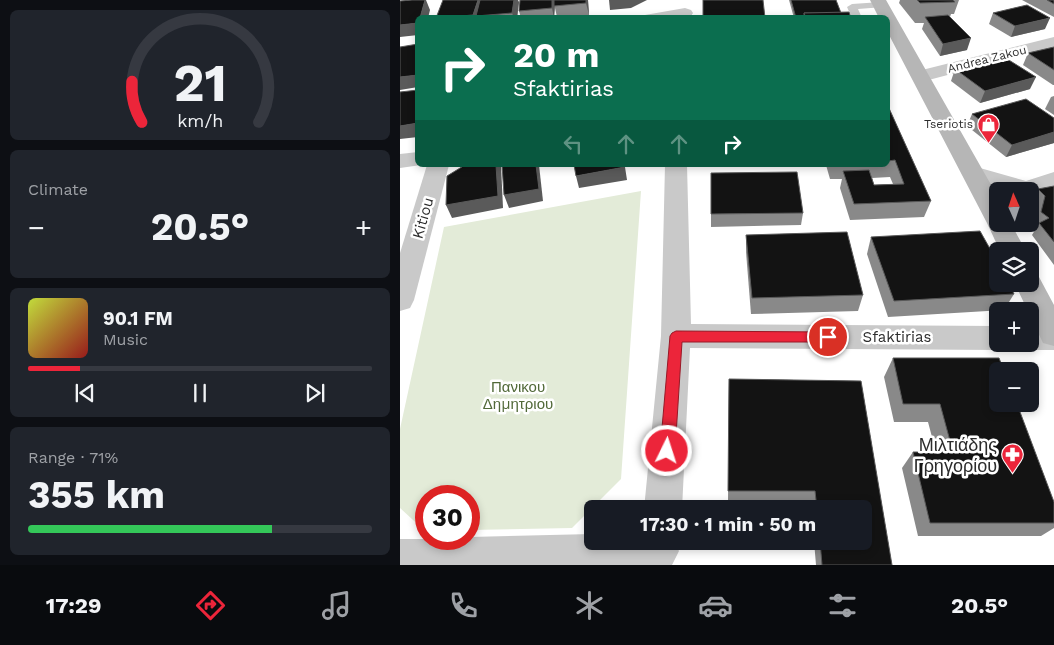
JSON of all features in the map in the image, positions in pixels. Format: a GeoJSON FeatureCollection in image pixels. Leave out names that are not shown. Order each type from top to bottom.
{"type":"FeatureCollection","features":[{"type":"Feature","properties":{"kind":"main road"},"geometry":{"type":"LineString","coordinates":[[879,3],[884,15]]}},
{"type":"Feature","properties":{"kind":"main road"},"geometry":{"type":"LineString","coordinates":[[891,31],[920,76],[989,202]]}},
{"type":"Feature","properties":{"kind":"main road"},"geometry":{"type":"LineString","coordinates":[[1033,292],[1054,334]]}},
{"type":"Feature","properties":{"kind":"street"},"geometry":{"type":"LineString","coordinates":[[664,15],[686,10]]}},
{"type":"Feature","properties":{"kind":"street","name":"Andrea Zakou"},"geometry":{"type":"LineString","coordinates":[[920,76],[1054,42]]}},
{"type":"Feature","properties":{"kind":"street"},"geometry":{"type":"LineString","coordinates":[[400,161],[415,158]]}},
{"type":"Feature","properties":{"kind":"street","name":"Kitiou"},"geometry":{"type":"LineString","coordinates":[[400,300],[437,167]]}},
{"type":"Feature","properties":{"kind":"street"},"geometry":{"type":"LineString","coordinates":[[664,500],[676,336],[676,167]]}},
{"type":"Feature","properties":{"kind":"street"},"geometry":{"type":"LineString","coordinates":[[973,173],[1000,182]]}},
{"type":"Feature","properties":{"kind":"street"},"geometry":{"type":"LineString","coordinates":[[1039,184],[1054,179]]}},
{"type":"Feature","properties":{"kind":"street","name":"Sfaktirias"},"geometry":{"type":"LineString","coordinates":[[676,336],[989,338]]}},
{"type":"Feature","properties":{"kind":"street"},"geometry":{"type":"LineString","coordinates":[[1039,338],[1054,338]]}},
{"type":"Feature","properties":{"kind":"street"},"geometry":{"type":"LineString","coordinates":[[400,559],[659,552]]}},
{"type":"Feature","properties":{"kind":"lane"},"geometry":{"type":"LineString","coordinates":[[856,15],[852,7],[879,3]]}},
{"type":"Feature","properties":{"kind":"green space","name":"Πανικου Δημητριου"},"geometry":{"type":"Polygon","coordinates":[[[641,191],[621,479],[600,500],[584,500],[584,516],[572,528],[480,530],[480,485],[415,485],[415,522],[400,508],[400,429],[444,227],[641,191]]]}},
{"type":"Feature","properties":{"kind":"building"},"geometry":{"type":"Polygon","coordinates":[[[425,0],[421,15],[415,15],[415,23],[400,25],[400,1],[425,0]]]}},
{"type":"Feature","properties":{"kind":"building"},"geometry":{"type":"Polygon","coordinates":[[[443,0],[478,0],[473,15],[437,15],[443,0]]]}},
{"type":"Feature","properties":{"kind":"building"},"geometry":{"type":"Polygon","coordinates":[[[480,0],[514,0],[512,13],[476,15],[480,0]]]}},
{"type":"Feature","properties":{"kind":"building"},"geometry":{"type":"Polygon","coordinates":[[[520,0],[552,0],[552,8],[519,11],[520,0]]]}},
{"type":"Feature","properties":{"kind":"building"},"geometry":{"type":"Polygon","coordinates":[[[554,0],[586,0],[586,3],[554,6],[554,0]]]}},
{"type":"Feature","properties":{"kind":"building"},"geometry":{"type":"Polygon","coordinates":[[[703,0],[763,0],[765,15],[703,15],[703,0]]]}},
{"type":"Feature","properties":{"kind":"building"},"geometry":{"type":"Polygon","coordinates":[[[791,0],[836,0],[841,13],[804,13],[804,15],[795,15],[791,0]]]}},
{"type":"Feature","properties":{"kind":"building"},"geometry":{"type":"Polygon","coordinates":[[[917,0],[953,0],[955,2],[920,3],[917,0]]]}},
{"type":"Feature","properties":{"kind":"building"},"geometry":{"type":"Polygon","coordinates":[[[1027,5],[1050,18],[1015,26],[993,13],[1027,5]]]}},
{"type":"Feature","properties":{"kind":"building"},"geometry":{"type":"Polygon","coordinates":[[[849,12],[850,15],[805,15],[804,13],[849,12]]]}},
{"type":"Feature","properties":{"kind":"building"},"geometry":{"type":"Polygon","coordinates":[[[948,15],[971,38],[943,44],[925,17],[948,15]]]}},
{"type":"Feature","properties":{"kind":"building"},"geometry":{"type":"Polygon","coordinates":[[[415,44],[415,75],[400,77],[400,47],[415,44]]]}},
{"type":"Feature","properties":{"kind":"building"},"geometry":{"type":"Polygon","coordinates":[[[1054,47],[1054,70],[1028,53],[1054,47]]]}},
{"type":"Feature","properties":{"kind":"building"},"geometry":{"type":"Polygon","coordinates":[[[1004,57],[1036,77],[985,91],[955,69],[1004,57]]]}},
{"type":"Feature","properties":{"kind":"building"},"geometry":{"type":"Polygon","coordinates":[[[415,90],[415,124],[400,126],[400,92],[415,90]]]}},
{"type":"Feature","properties":{"kind":"building"},"geometry":{"type":"Polygon","coordinates":[[[1026,99],[1054,118],[1054,132],[1012,145],[972,114],[1026,99]]]}},
{"type":"Feature","properties":{"kind":"building"},"geometry":{"type":"Polygon","coordinates":[[[890,110],[931,201],[854,204],[843,171],[869,170],[874,185],[904,184],[895,160],[890,161],[890,110]]]}},
{"type":"Feature","properties":{"kind":"building"},"geometry":{"type":"Polygon","coordinates":[[[462,167],[496,167],[498,196],[446,205],[447,176],[462,167]]]}},
{"type":"Feature","properties":{"kind":"building"},"geometry":{"type":"Polygon","coordinates":[[[502,167],[536,167],[539,189],[504,195],[502,167]]]}},
{"type":"Feature","properties":{"kind":"building"},"geometry":{"type":"Polygon","coordinates":[[[574,167],[625,167],[576,176],[574,167]]]}},
{"type":"Feature","properties":{"kind":"building"},"geometry":{"type":"Polygon","coordinates":[[[797,172],[803,213],[711,214],[711,173],[797,172]]]}},
{"type":"Feature","properties":{"kind":"building"},"geometry":{"type":"Polygon","coordinates":[[[1054,186],[1054,242],[1039,223],[1049,218],[1041,212],[1045,196],[1039,189],[1054,186]]]}},
{"type":"Feature","properties":{"kind":"building"},"geometry":{"type":"Polygon","coordinates":[[[980,231],[989,247],[989,292],[1013,292],[1014,294],[894,301],[871,237],[980,231]]]}},
{"type":"Feature","properties":{"kind":"building"},"geometry":{"type":"Polygon","coordinates":[[[847,232],[863,295],[752,298],[746,235],[847,232]]]}},
{"type":"Feature","properties":{"kind":"building"},"geometry":{"type":"Polygon","coordinates":[[[893,358],[999,358],[1001,362],[989,362],[989,412],[1020,412],[1054,502],[1054,523],[930,523],[913,452],[953,452],[940,404],[903,404],[893,358]]]}},
{"type":"Feature","properties":{"kind":"building"},"geometry":{"type":"Polygon","coordinates":[[[729,379],[861,381],[892,565],[822,565],[821,550],[872,550],[872,500],[816,500],[815,491],[728,491],[729,379]]]}},
{"type":"Feature","properties":{"kind":"place","name":"Tseriotis"},"geometry":{"type":"Point","coordinates":[989,143]}},
{"type":"Feature","properties":{"kind":"place","name":"Μιλτιάδης Γρηγορίου"},"geometry":{"type":"Point","coordinates":[1013,474]}},
{"type":"Feature","properties":{"kind":"route"},"geometry":{"type":"LineString","coordinates":[[667,451],[676,336],[828,337]]}}]}
